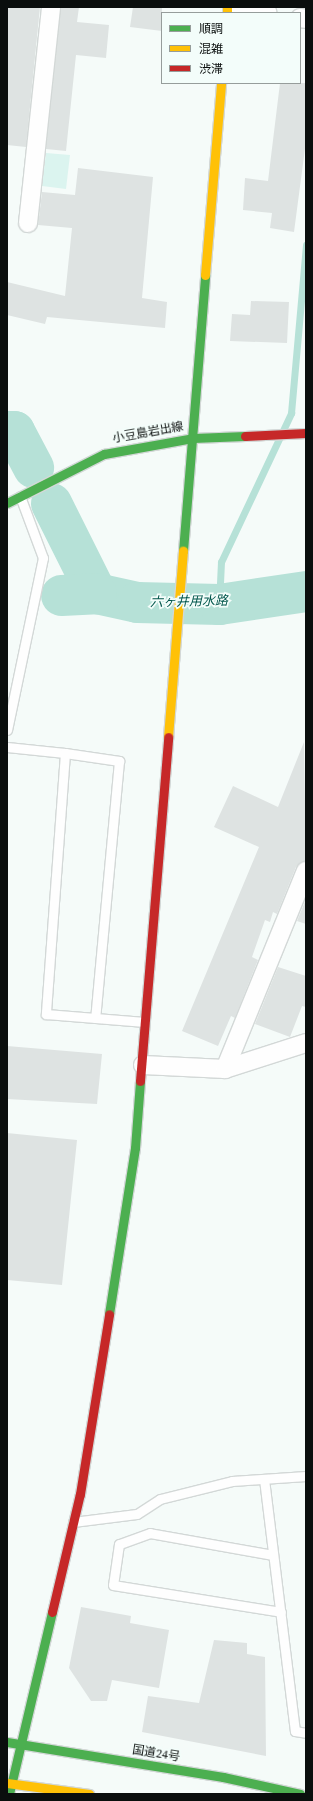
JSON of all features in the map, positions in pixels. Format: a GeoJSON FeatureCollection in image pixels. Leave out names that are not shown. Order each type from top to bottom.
{"type":"FeatureCollection","features":[{"type":"Feature","properties":{"kind":"main road"},"geometry":{"type":"LineString","coordinates":[[9,1794],[9,1783],[22,1744],[73,1522],[134,1155],[143,1064],[180,611],[180,588],[221,84]]}},
{"type":"Feature","properties":{"kind":"main road","name":"小豆島岩出線"},"geometry":{"type":"LineString","coordinates":[[7,503],[104,454],[193,438],[306,433]]}},
{"type":"Feature","properties":{"kind":"main road","name":"国道24号"},"geometry":{"type":"LineString","coordinates":[[7,1742],[223,1777],[300,1794]]}},
{"type":"Feature","properties":{"kind":"main road"},"geometry":{"type":"LineString","coordinates":[[9,1783],[89,1794]]}},
{"type":"Feature","properties":{"kind":"street"},"geometry":{"type":"LineString","coordinates":[[28,223],[51,7]]}},
{"type":"Feature","properties":{"kind":"street"},"geometry":{"type":"LineString","coordinates":[[232,7],[262,12]]}},
{"type":"Feature","properties":{"kind":"street"},"geometry":{"type":"LineString","coordinates":[[225,1069],[306,871]]}},
{"type":"Feature","properties":{"kind":"street"},"geometry":{"type":"LineString","coordinates":[[143,1064],[225,1069],[306,1043]]}},
{"type":"Feature","properties":{"kind":"lane"},"geometry":{"type":"LineString","coordinates":[[7,730],[43,558],[20,496]]}},
{"type":"Feature","properties":{"kind":"lane"},"geometry":{"type":"LineString","coordinates":[[7,747],[65,753],[119,761],[95,1018]]}},
{"type":"Feature","properties":{"kind":"lane"},"geometry":{"type":"LineString","coordinates":[[65,753],[46,1014],[146,1022]]}},
{"type":"Feature","properties":{"kind":"lane"},"geometry":{"type":"LineString","coordinates":[[73,1522],[110,1520],[137,1514],[160,1499],[232,1481],[306,1476]]}},
{"type":"Feature","properties":{"kind":"lane"},"geometry":{"type":"LineString","coordinates":[[264,1479],[295,1731],[306,1733]]}},
{"type":"Feature","properties":{"kind":"lane"},"geometry":{"type":"LineString","coordinates":[[273,1555],[150,1533],[119,1544],[113,1585],[281,1612]]}},
{"type":"Feature","properties":{"kind":"shaded area"},"geometry":{"type":"Polygon","coordinates":[[[46,153],[70,155],[66,189],[42,186],[46,153]]]}},
{"type":"Feature","properties":{"kind":"building"},"geometry":{"type":"Polygon","coordinates":[[[7,7],[40,7],[26,147],[7,145],[7,7]]]}},
{"type":"Feature","properties":{"kind":"building"},"geometry":{"type":"Polygon","coordinates":[[[61,7],[79,7],[77,22],[109,25],[106,58],[76,55],[66,151],[46,149],[61,7]]]}},
{"type":"Feature","properties":{"kind":"building"},"geometry":{"type":"Polygon","coordinates":[[[133,7],[162,7],[161,31],[130,27],[133,7]]]}},
{"type":"Feature","properties":{"kind":"building"},"geometry":{"type":"Polygon","coordinates":[[[306,83],[306,141],[294,232],[270,228],[272,213],[243,210],[245,178],[268,181],[280,84],[306,83]]]}},
{"type":"Feature","properties":{"kind":"building"},"geometry":{"type":"Polygon","coordinates":[[[78,168],[153,177],[142,298],[167,302],[165,328],[47,317],[45,324],[7,315],[7,282],[65,296],[72,228],[38,225],[42,192],[75,195],[78,168]]]}},
{"type":"Feature","properties":{"kind":"building"},"geometry":{"type":"Polygon","coordinates":[[[251,301],[289,302],[287,343],[230,341],[232,314],[250,315],[251,301]]]}},
{"type":"Feature","properties":{"kind":"building"},"geometry":{"type":"Polygon","coordinates":[[[304,742],[306,861],[296,867],[277,914],[273,912],[270,922],[265,920],[252,957],[258,960],[235,1018],[231,1016],[218,1046],[182,1031],[259,847],[214,827],[233,786],[278,807],[304,742]]]}},
{"type":"Feature","properties":{"kind":"building"},"geometry":{"type":"Polygon","coordinates":[[[306,899],[306,924],[297,921],[306,899]]]}},
{"type":"Feature","properties":{"kind":"building"},"geometry":{"type":"Polygon","coordinates":[[[278,967],[306,976],[306,1007],[302,1006],[290,1037],[255,1024],[278,967]]]}},
{"type":"Feature","properties":{"kind":"building"},"geometry":{"type":"Polygon","coordinates":[[[7,1046],[102,1054],[97,1104],[7,1099],[7,1046]]]}},
{"type":"Feature","properties":{"kind":"building"},"geometry":{"type":"Polygon","coordinates":[[[7,1133],[77,1140],[62,1285],[7,1280],[7,1133]]]}},
{"type":"Feature","properties":{"kind":"building"},"geometry":{"type":"Polygon","coordinates":[[[81,1607],[131,1616],[130,1623],[169,1630],[159,1688],[112,1680],[107,1701],[91,1701],[69,1668],[81,1607]]]}},
{"type":"Feature","properties":{"kind":"building"},"geometry":{"type":"Polygon","coordinates":[[[214,1640],[247,1643],[247,1654],[265,1657],[266,1756],[142,1732],[148,1696],[199,1703],[214,1640]]]}},
{"type":"Feature","properties":{"kind":"waterway"},"geometry":{"type":"LineString","coordinates":[[219,604],[221,562],[291,413],[306,245]]}},
{"type":"Feature","properties":{"kind":"waterway","name":"六ヶ井用水路"},"geometry":{"type":"LineString","coordinates":[[7,431],[14,431],[33,467]]}},
{"type":"Feature","properties":{"kind":"waterway","name":"六ヶ井用水路"},"geometry":{"type":"LineString","coordinates":[[51,503],[96,593],[137,602],[219,604],[306,591]]}},
{"type":"Feature","properties":{"kind":"waterway","name":"六ヶ井用水路"},"geometry":{"type":"LineString","coordinates":[[61,595],[96,593]]}},
{"type":"Feature","properties":{"kind":"traffic: fast"},"geometry":{"type":"LineString","coordinates":[[183,551],[205,275]]}},
{"type":"Feature","properties":{"kind":"traffic: fast"},"geometry":{"type":"LineString","coordinates":[[7,503],[104,454],[193,438],[245,436]]}},
{"type":"Feature","properties":{"kind":"traffic: fast"},"geometry":{"type":"LineString","coordinates":[[109,1314],[135,1148],[140,1081]]}},
{"type":"Feature","properties":{"kind":"traffic: fast"},"geometry":{"type":"LineString","coordinates":[[9,1794],[52,1612]]}},
{"type":"Feature","properties":{"kind":"traffic: fast"},"geometry":{"type":"LineString","coordinates":[[7,1742],[223,1777],[300,1794]]}},
{"type":"Feature","properties":{"kind":"traffic: slow"},"geometry":{"type":"LineString","coordinates":[[227,7],[227,12]]}},
{"type":"Feature","properties":{"kind":"traffic: slow"},"geometry":{"type":"LineString","coordinates":[[205,275],[221,84]]}},
{"type":"Feature","properties":{"kind":"traffic: slow"},"geometry":{"type":"LineString","coordinates":[[168,737],[183,551]]}},
{"type":"Feature","properties":{"kind":"traffic: slow"},"geometry":{"type":"LineString","coordinates":[[7,1783],[89,1794]]}},
{"type":"Feature","properties":{"kind":"traffic: jam"},"geometry":{"type":"LineString","coordinates":[[245,436],[306,433]]}},
{"type":"Feature","properties":{"kind":"traffic: jam"},"geometry":{"type":"LineString","coordinates":[[140,1081],[168,737]]}},
{"type":"Feature","properties":{"kind":"traffic: jam"},"geometry":{"type":"LineString","coordinates":[[52,1612],[80,1494],[109,1314]]}}]}
